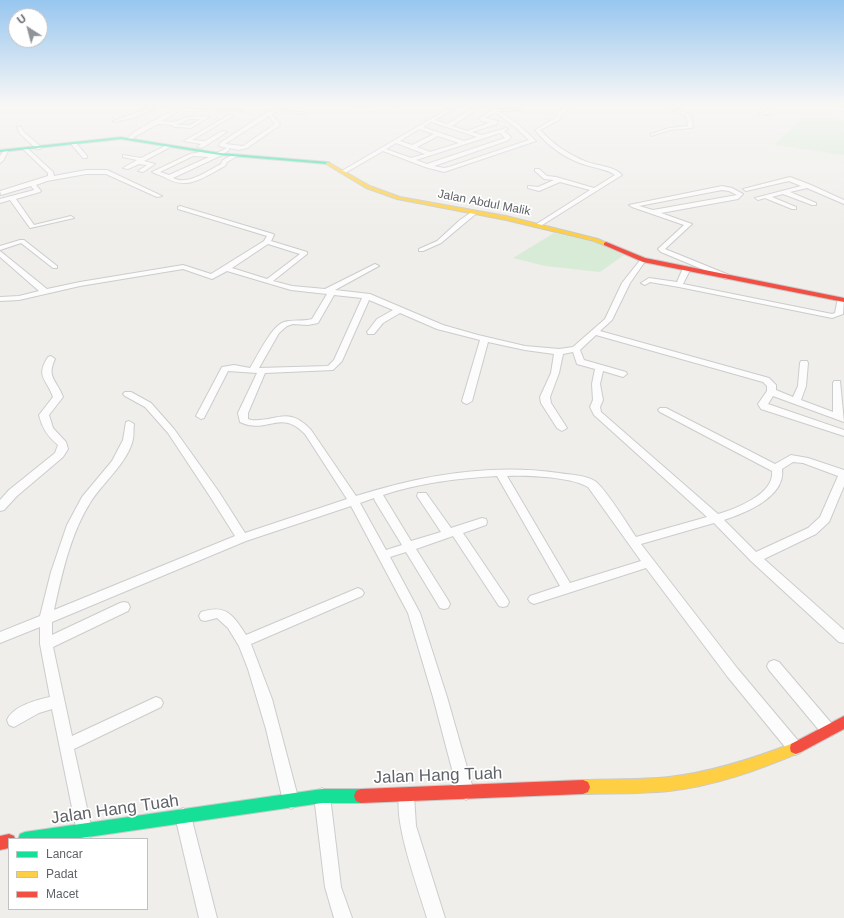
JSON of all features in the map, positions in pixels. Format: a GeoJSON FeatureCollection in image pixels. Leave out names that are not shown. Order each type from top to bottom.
{"type":"FeatureCollection","features":[{"type":"Feature","properties":{"kind":"street","name":"Jalan Abdul Malik"},"geometry":{"type":"LineString","coordinates":[[2,151],[57,146]]}},
{"type":"Feature","properties":{"kind":"street"},"geometry":{"type":"LineString","coordinates":[[76,146],[85,157]]}},
{"type":"Feature","properties":{"kind":"street"},"geometry":{"type":"LineString","coordinates":[[126,168],[169,146]]}},
{"type":"Feature","properties":{"kind":"street","name":"Jalan Abdul Malik"},"geometry":{"type":"LineString","coordinates":[[169,146],[218,155],[236,155],[328,163],[368,187],[396,197],[475,212],[596,240],[642,260],[686,270],[843,300]]}},
{"type":"Feature","properties":{"kind":"street"},"geometry":{"type":"LineString","coordinates":[[195,150],[203,146]]}},
{"type":"Feature","properties":{"kind":"street"},"geometry":{"type":"LineString","coordinates":[[225,146],[247,146]]}},
{"type":"Feature","properties":{"kind":"street"},"geometry":{"type":"LineString","coordinates":[[343,172],[388,146]]}},
{"type":"Feature","properties":{"kind":"street"},"geometry":{"type":"LineString","coordinates":[[410,146],[431,154]]}},
{"type":"Feature","properties":{"kind":"street"},"geometry":{"type":"LineString","coordinates":[[440,146],[447,148]]}},
{"type":"Feature","properties":{"kind":"street"},"geometry":{"type":"LineString","coordinates":[[411,160],[455,146]]}},
{"type":"Feature","properties":{"kind":"street"},"geometry":{"type":"LineString","coordinates":[[429,166],[487,146]]}},
{"type":"Feature","properties":{"kind":"street"},"geometry":{"type":"LineString","coordinates":[[382,149],[444,170],[516,146]]}},
{"type":"Feature","properties":{"kind":"street"},"geometry":{"type":"LineString","coordinates":[[537,226],[619,174],[570,158],[556,146]]}},
{"type":"Feature","properties":{"kind":"street"},"geometry":{"type":"LineString","coordinates":[[169,177],[218,155],[230,147]]}},
{"type":"Feature","properties":{"kind":"street"},"geometry":{"type":"LineString","coordinates":[[26,149],[51,173],[51,177],[47,179]]}},
{"type":"Feature","properties":{"kind":"street"},"geometry":{"type":"LineString","coordinates":[[0,161],[2,151]]}},
{"type":"Feature","properties":{"kind":"street"},"geometry":{"type":"LineString","coordinates":[[218,155],[192,155],[155,172],[169,177],[168,178],[170,180],[181,183],[189,181],[224,165],[225,161],[236,155]]}},
{"type":"Feature","properties":{"kind":"street"},"geometry":{"type":"LineString","coordinates":[[125,156],[140,161],[155,163],[141,171]]}},
{"type":"Feature","properties":{"kind":"street"},"geometry":{"type":"LineString","coordinates":[[457,156],[470,162]]}},
{"type":"Feature","properties":{"kind":"street"},"geometry":{"type":"LineString","coordinates":[[537,170],[544,177],[595,190]]}},
{"type":"Feature","properties":{"kind":"street"},"geometry":{"type":"LineString","coordinates":[[1,193],[47,179],[86,172],[107,172],[159,196]]}},
{"type":"Feature","properties":{"kind":"street"},"geometry":{"type":"LineString","coordinates":[[746,189],[790,179],[844,202]]}},
{"type":"Feature","properties":{"kind":"street"},"geometry":{"type":"LineString","coordinates":[[530,187],[542,189],[559,180]]}},
{"type":"Feature","properties":{"kind":"street"},"geometry":{"type":"LineString","coordinates":[[0,201],[38,191],[32,184]]}},
{"type":"Feature","properties":{"kind":"street"},"geometry":{"type":"LineString","coordinates":[[758,198],[808,186]]}},
{"type":"Feature","properties":{"kind":"street"},"geometry":{"type":"LineString","coordinates":[[654,212],[741,195],[730,189],[722,188],[632,205],[690,225],[662,249],[663,251],[730,278]]}},
{"type":"Feature","properties":{"kind":"street"},"geometry":{"type":"LineString","coordinates":[[784,192],[814,204]]}},
{"type":"Feature","properties":{"kind":"street"},"geometry":{"type":"LineString","coordinates":[[765,196],[794,208]]}},
{"type":"Feature","properties":{"kind":"street"},"geometry":{"type":"LineString","coordinates":[[12,198],[32,227],[72,218]]}},
{"type":"Feature","properties":{"kind":"street"},"geometry":{"type":"LineString","coordinates":[[2,297],[19,298],[80,284],[183,267],[212,277],[267,242],[271,235],[180,208]]}},
{"type":"Feature","properties":{"kind":"street"},"geometry":{"type":"LineString","coordinates":[[421,250],[439,242],[462,221],[475,212]]}},
{"type":"Feature","properties":{"kind":"street"},"geometry":{"type":"LineString","coordinates":[[0,248],[22,241],[55,267]]}},
{"type":"Feature","properties":{"kind":"street"},"geometry":{"type":"LineString","coordinates":[[267,242],[305,253],[267,282]]}},
{"type":"Feature","properties":{"kind":"street"},"geometry":{"type":"LineString","coordinates":[[0,253],[45,292]]}},
{"type":"Feature","properties":{"kind":"street"},"geometry":{"type":"LineString","coordinates":[[0,263],[8,260]]}},
{"type":"Feature","properties":{"kind":"street"},"geometry":{"type":"LineString","coordinates":[[226,269],[291,288],[367,296],[440,327],[530,349],[559,352],[576,348],[608,320],[626,283],[642,260]]}},
{"type":"Feature","properties":{"kind":"street"},"geometry":{"type":"LineString","coordinates":[[374,266],[329,292],[315,321],[288,323],[276,332],[258,371],[243,413],[242,420],[246,423],[252,423],[284,419],[294,420],[299,423],[308,432],[354,501],[414,613],[440,697],[466,792]]}},
{"type":"Feature","properties":{"kind":"street"},"geometry":{"type":"LineString","coordinates":[[679,286],[686,270]]}},
{"type":"Feature","properties":{"kind":"street"},"geometry":{"type":"LineString","coordinates":[[645,283],[649,280],[832,316],[839,314],[843,300]]}},
{"type":"Feature","properties":{"kind":"street"},"geometry":{"type":"LineString","coordinates":[[201,416],[225,369],[234,368],[258,371],[319,369],[334,366],[338,361],[367,296]]}},
{"type":"Feature","properties":{"kind":"street"},"geometry":{"type":"LineString","coordinates":[[371,332],[380,320],[400,309]]}},
{"type":"Feature","properties":{"kind":"street"},"geometry":{"type":"LineString","coordinates":[[594,332],[766,380],[772,386],[771,391],[763,404],[764,407],[844,433]]}},
{"type":"Feature","properties":{"kind":"street"},"geometry":{"type":"LineString","coordinates":[[467,401],[485,339]]}},
{"type":"Feature","properties":{"kind":"street"},"geometry":{"type":"LineString","coordinates":[[576,348],[580,362],[623,374]]}},
{"type":"Feature","properties":{"kind":"street"},"geometry":{"type":"LineString","coordinates":[[559,352],[555,373],[545,397],[546,403],[562,428]]}},
{"type":"Feature","properties":{"kind":"street"},"geometry":{"type":"LineString","coordinates":[[0,507],[13,493],[59,455],[63,449],[63,444],[53,437],[47,428],[44,415],[58,397],[55,388],[48,379],[46,369],[51,359]]}},
{"type":"Feature","properties":{"kind":"street"},"geometry":{"type":"LineString","coordinates":[[796,402],[802,386],[804,363]]}},
{"type":"Feature","properties":{"kind":"street"},"geometry":{"type":"LineString","coordinates":[[600,367],[596,384],[598,400],[595,410],[716,518],[755,558],[844,638]]}},
{"type":"Feature","properties":{"kind":"street"},"geometry":{"type":"LineString","coordinates":[[771,391],[796,402],[841,418],[836,383]]}},
{"type":"Feature","properties":{"kind":"street"},"geometry":{"type":"LineString","coordinates":[[128,394],[148,405],[171,431],[215,495],[242,538]]}},
{"type":"Feature","properties":{"kind":"street"},"geometry":{"type":"LineString","coordinates":[[663,410],[777,469]]}},
{"type":"Feature","properties":{"kind":"street"},"geometry":{"type":"LineString","coordinates":[[84,831],[46,644],[46,618],[57,572],[73,525],[86,500],[116,463],[128,440],[129,424]]}},
{"type":"Feature","properties":{"kind":"street"},"geometry":{"type":"LineString","coordinates":[[634,542],[740,510],[764,497],[774,485],[778,476],[777,469],[783,462],[796,458],[844,474],[825,519],[819,525],[812,531],[755,558]]}},
{"type":"Feature","properties":{"kind":"street"},"geometry":{"type":"LineString","coordinates":[[500,472],[567,588]]}},
{"type":"Feature","properties":{"kind":"street"},"geometry":{"type":"LineString","coordinates":[[0,638],[46,618],[147,579],[242,538],[399,487],[500,472],[536,473],[591,483],[648,563],[732,672],[795,748]]}},
{"type":"Feature","properties":{"kind":"street"},"geometry":{"type":"LineString","coordinates":[[422,496],[452,532],[503,602]]}},
{"type":"Feature","properties":{"kind":"street"},"geometry":{"type":"LineString","coordinates":[[380,498],[444,604]]}},
{"type":"Feature","properties":{"kind":"street"},"geometry":{"type":"LineString","coordinates":[[384,555],[482,522]]}},
{"type":"Feature","properties":{"kind":"street"},"geometry":{"type":"LineString","coordinates":[[534,599],[648,563]]}},
{"type":"Feature","properties":{"kind":"street"},"geometry":{"type":"LineString","coordinates":[[243,642],[358,593]]}},
{"type":"Feature","properties":{"kind":"street"},"geometry":{"type":"LineString","coordinates":[[46,644],[124,607]]}},
{"type":"Feature","properties":{"kind":"street"},"geometry":{"type":"LineString","coordinates":[[205,616],[217,613],[221,614],[233,624],[243,642],[255,670],[267,705],[291,801]]}},
{"type":"Feature","properties":{"kind":"street"},"geometry":{"type":"LineString","coordinates":[[774,666],[828,730]]}},
{"type":"Feature","properties":{"kind":"street"},"geometry":{"type":"LineString","coordinates":[[14,720],[36,706],[58,702]]}},
{"type":"Feature","properties":{"kind":"street"},"geometry":{"type":"LineString","coordinates":[[67,746],[156,703]]}},
{"type":"Feature","properties":{"kind":"street","name":"Jalan Hang Tuah"},"geometry":{"type":"LineString","coordinates":[[32,838],[322,796],[406,795],[519,789],[669,784],[730,772],[795,748],[844,722]]}},
{"type":"Feature","properties":{"kind":"street"},"geometry":{"type":"LineString","coordinates":[[406,795],[408,826],[436,918]]}},
{"type":"Feature","properties":{"kind":"street"},"geometry":{"type":"LineString","coordinates":[[322,796],[333,887],[343,918]]}},
{"type":"Feature","properties":{"kind":"street"},"geometry":{"type":"LineString","coordinates":[[183,816],[208,918]]}},
{"type":"Feature","properties":{"kind":"green space"},"geometry":{"type":"Polygon","coordinates":[[[780,146],[844,146],[844,155],[780,146]]]}},
{"type":"Feature","properties":{"kind":"green space"},"geometry":{"type":"Polygon","coordinates":[[[554,233],[594,242],[624,255],[600,272],[545,266],[513,258],[554,233]]]}},
{"type":"Feature","properties":{"kind":"traffic: fast"},"geometry":{"type":"LineString","coordinates":[[0,151],[48,146]]}},
{"type":"Feature","properties":{"kind":"traffic: fast"},"geometry":{"type":"LineString","coordinates":[[170,146],[220,154],[328,163]]}},
{"type":"Feature","properties":{"kind":"traffic: fast"},"geometry":{"type":"LineString","coordinates":[[32,838],[322,796],[361,796]]}},
{"type":"Feature","properties":{"kind":"traffic: slow"},"geometry":{"type":"LineString","coordinates":[[328,163],[368,187],[399,198],[506,218],[596,240],[606,244]]}},
{"type":"Feature","properties":{"kind":"traffic: slow"},"geometry":{"type":"LineString","coordinates":[[583,787],[648,786],[702,779],[765,760],[796,748]]}},
{"type":"Feature","properties":{"kind":"traffic: jam"},"geometry":{"type":"LineString","coordinates":[[606,244],[643,260],[844,300]]}},
{"type":"Feature","properties":{"kind":"traffic: jam"},"geometry":{"type":"LineString","coordinates":[[796,748],[844,722]]}},
{"type":"Feature","properties":{"kind":"traffic: jam"},"geometry":{"type":"LineString","coordinates":[[361,796],[583,787]]}},
{"type":"Feature","properties":{"kind":"traffic: jam"},"geometry":{"type":"LineString","coordinates":[[0,843],[8,841]]}}]}
